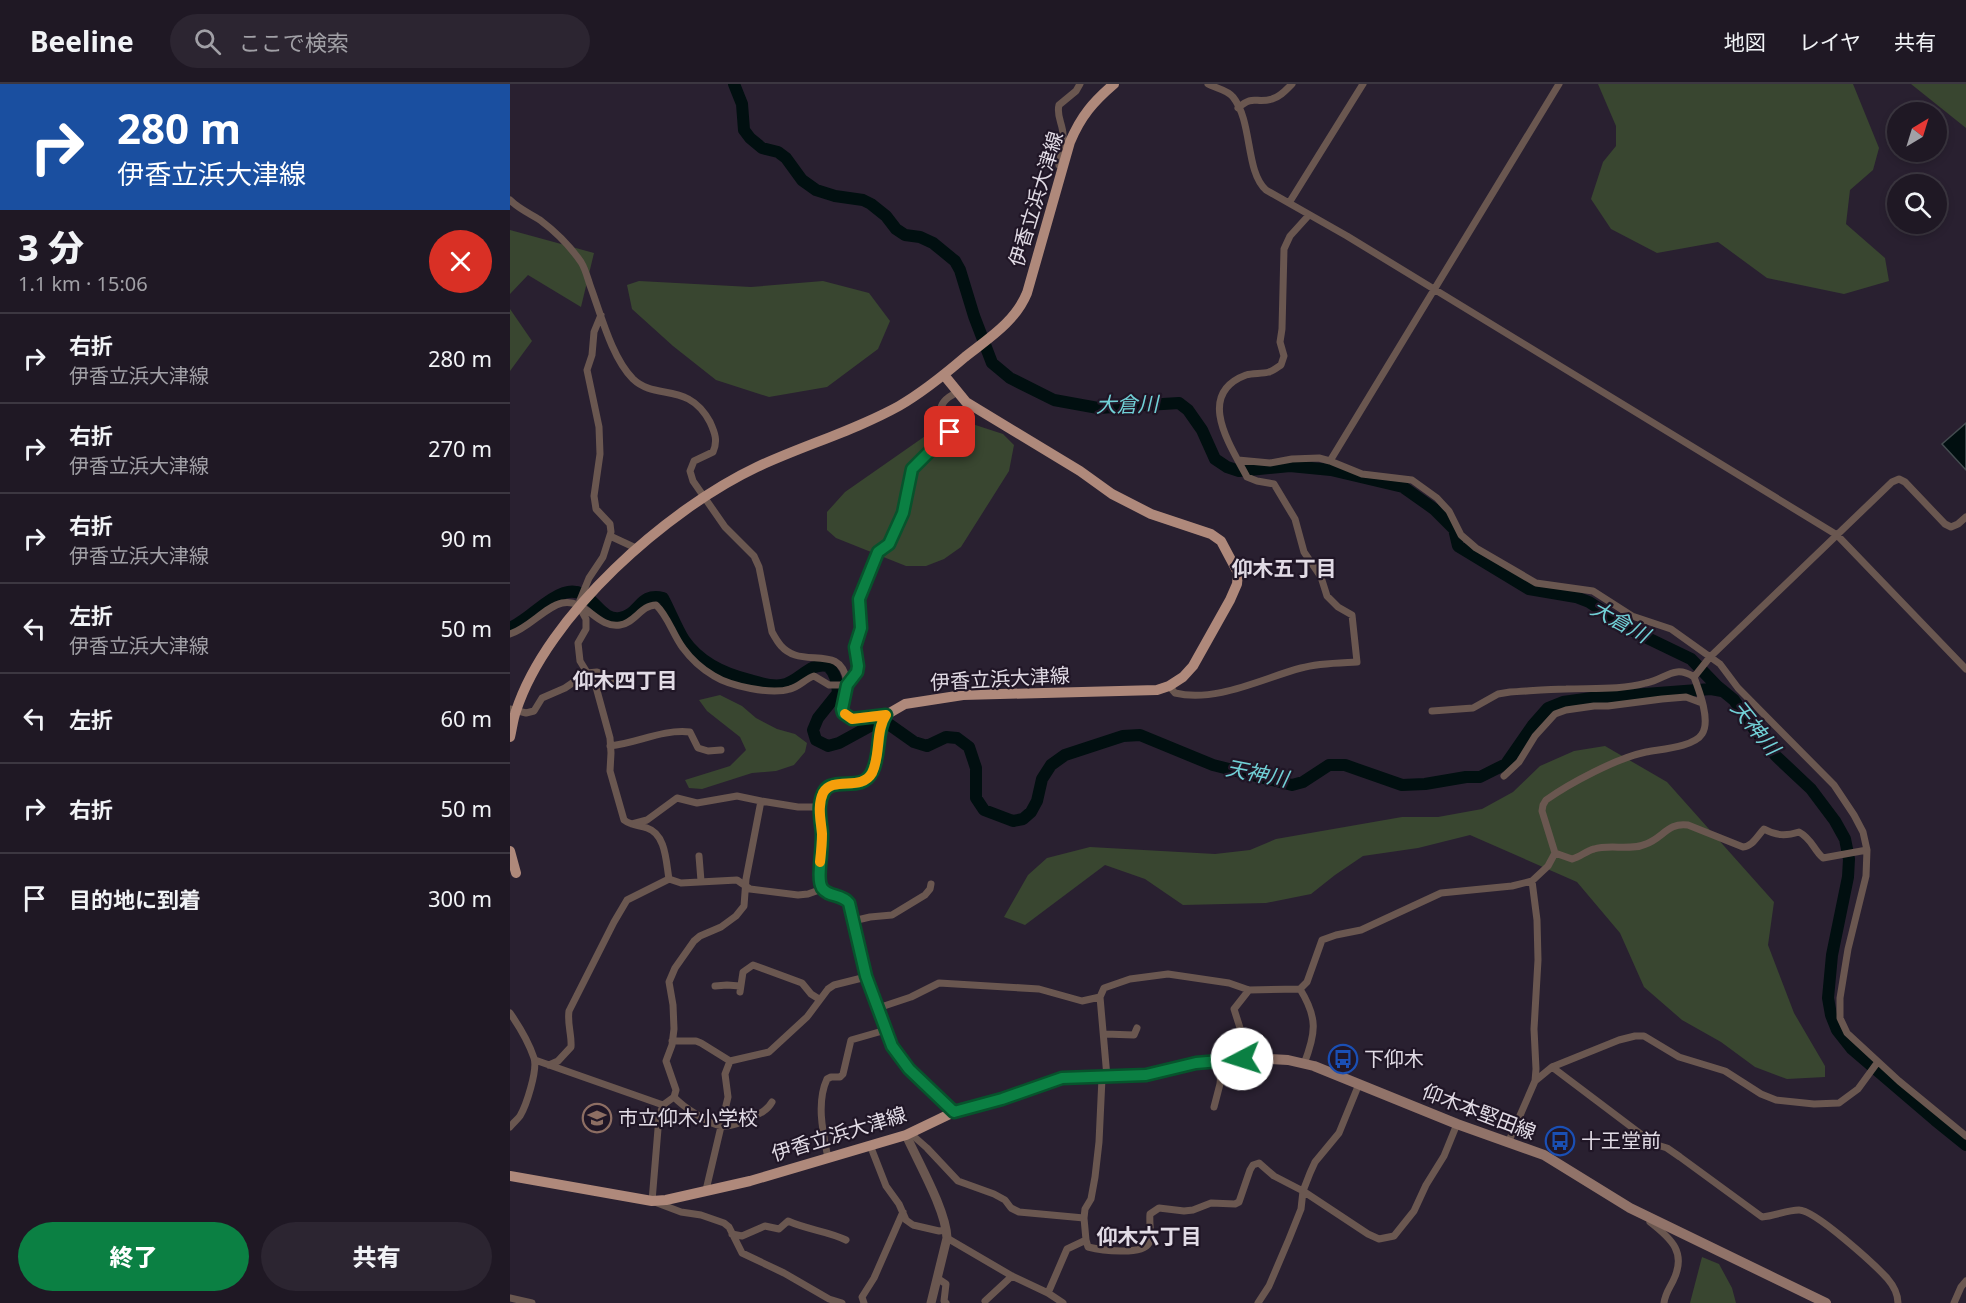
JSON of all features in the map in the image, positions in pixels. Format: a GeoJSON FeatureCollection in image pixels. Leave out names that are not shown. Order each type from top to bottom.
{"type":"FeatureCollection","features":[{"type":"Feature","properties":{"kind":"main road","name":"伊香立浜大津線"},"geometry":{"type":"LineString","coordinates":[[510,737],[513,710],[548,647],[578,606],[638,549],[719,487],[758,466],[830,438],[898,406],[944,375],[1013,317],[1027,293],[1070,142],[1086,112],[1114,84]]}},
{"type":"Feature","properties":{"kind":"main road"},"geometry":{"type":"LineString","coordinates":[[944,375],[966,402],[1080,471],[1112,494],[1151,514],[1211,534],[1221,541],[1238,573],[1237,584],[1193,666],[1183,677],[1169,686]]}},
{"type":"Feature","properties":{"kind":"main road","name":"伊香立浜大津線"},"geometry":{"type":"LineString","coordinates":[[884,718],[905,704],[954,696],[1156,690],[1169,686]]}},
{"type":"Feature","properties":{"kind":"main road"},"geometry":{"type":"LineString","coordinates":[[822,889],[819,879],[822,836],[819,807],[822,794],[832,785],[859,783],[872,773],[884,718]]}},
{"type":"Feature","properties":{"kind":"main road"},"geometry":{"type":"LineString","coordinates":[[510,852],[513,875]]}},
{"type":"Feature","properties":{"kind":"main road","name":"伊香立浜大津線"},"geometry":{"type":"LineString","coordinates":[[510,1176],[652,1201],[666,1200],[750,1180],[908,1134],[954,1112],[909,1069],[892,1046],[866,976],[846,900],[822,889]]}},
{"type":"Feature","properties":{"kind":"main road","name":"仰木本堅田線"},"geometry":{"type":"LineString","coordinates":[[954,1112],[1002,1099],[1062,1078],[1146,1075],[1196,1063],[1242,1059],[1288,1060],[1359,1084],[1552,1160],[1639,1213],[1701,1241],[1808,1299],[1826,1303]]}},
{"type":"Feature","properties":{"kind":"street"},"geometry":{"type":"LineString","coordinates":[[1063,169],[1059,165],[1064,137],[1058,111],[1059,105],[1076,91],[1080,84]]}},
{"type":"Feature","properties":{"kind":"street"},"geometry":{"type":"LineString","coordinates":[[1208,84],[1233,97],[1248,136],[1260,185],[1837,535],[1966,669]]}},
{"type":"Feature","properties":{"kind":"street"},"geometry":{"type":"LineString","coordinates":[[1238,108],[1253,99],[1273,99],[1281,95],[1292,84]]}},
{"type":"Feature","properties":{"kind":"street"},"geometry":{"type":"LineString","coordinates":[[1289,203],[1363,84]]}},
{"type":"Feature","properties":{"kind":"street"},"geometry":{"type":"LineString","coordinates":[[1330,460],[1559,84]]}},
{"type":"Feature","properties":{"kind":"street"},"geometry":{"type":"LineString","coordinates":[[510,200],[552,230],[583,265],[614,349],[632,378],[649,388],[682,395],[706,415],[717,444],[713,452],[694,461],[690,471],[693,481],[725,527],[754,556],[759,567],[772,632],[777,642],[797,656],[825,657],[834,660],[845,675],[842,709],[848,717],[852,719],[884,718]]}},
{"type":"Feature","properties":{"kind":"street"},"geometry":{"type":"LineString","coordinates":[[1169,686],[1175,693],[1198,695],[1254,684],[1302,667],[1357,662],[1352,615],[1327,596],[1321,578],[1304,552],[1295,519],[1274,484],[1247,477],[1219,418],[1218,406],[1223,393],[1234,381],[1248,375],[1270,372],[1281,365],[1284,356],[1280,342],[1284,249],[1290,236],[1309,214]]}},
{"type":"Feature","properties":{"kind":"street"},"geometry":{"type":"LineString","coordinates":[[578,606],[589,578],[603,557],[610,536],[609,524],[596,510],[594,496],[600,464],[599,427],[587,370],[592,355],[594,332],[601,315]]}},
{"type":"Feature","properties":{"kind":"street"},"geometry":{"type":"LineString","coordinates":[[844,686],[857,672],[855,647],[861,628],[859,599],[878,552],[889,544],[903,513],[912,469],[931,450],[947,439],[950,432],[942,417],[941,404],[958,392]]}},
{"type":"Feature","properties":{"kind":"street"},"geometry":{"type":"LineString","coordinates":[[1238,460],[1270,463],[1307,458],[1330,460],[1362,474],[1412,480],[1443,504],[1461,535],[1476,548],[1536,583],[1593,591],[1632,616],[1671,629],[1720,664],[1738,688],[1834,786],[1863,832],[1867,850],[1866,876],[1848,949],[1840,998],[1840,1018],[1847,1034],[1877,1063],[1966,1136]]}},
{"type":"Feature","properties":{"kind":"street"},"geometry":{"type":"LineString","coordinates":[[1695,676],[1710,657],[1892,482],[1899,479],[1905,482],[1945,524],[1951,526],[1958,524],[1966,516]]}},
{"type":"Feature","properties":{"kind":"street"},"geometry":{"type":"LineString","coordinates":[[610,536],[638,549]]}},
{"type":"Feature","properties":{"kind":"street"},"geometry":{"type":"LineString","coordinates":[[510,634],[519,632],[560,603],[570,602],[589,610],[601,621],[617,625],[629,622],[649,605],[656,605],[678,641],[693,660],[715,677],[733,684],[778,691],[789,690],[814,676],[830,685],[844,686]]}},
{"type":"Feature","properties":{"kind":"street"},"geometry":{"type":"LineString","coordinates":[[578,606],[586,619],[586,629],[578,643],[580,660],[596,687],[610,746],[610,771],[613,787],[624,820],[630,824],[649,828],[661,842],[669,879]]}},
{"type":"Feature","properties":{"kind":"street"},"geometry":{"type":"LineString","coordinates":[[1432,711],[1473,708],[1498,694],[1510,692],[1611,688],[1646,684],[1674,671],[1683,671],[1695,676]]}},
{"type":"Feature","properties":{"kind":"street"},"geometry":{"type":"LineString","coordinates":[[513,710],[526,713],[534,711],[542,698],[565,688],[587,673],[597,672],[623,681]]}},
{"type":"Feature","properties":{"kind":"street"},"geometry":{"type":"LineString","coordinates":[[1457,1124],[1444,1156],[1426,1185],[1414,1211],[1394,1236],[1379,1239],[1368,1234],[1303,1191],[1275,1176],[1259,1163],[1253,1165],[1250,1170],[1239,1202],[1235,1204],[1211,1203],[1184,1211],[1159,1208],[1153,1210],[1149,1221],[1150,1241],[1146,1247],[1140,1250],[1103,1250],[1088,1247],[1084,1218],[1085,1209],[1091,1199],[1095,1176],[1105,1078],[1105,1034],[1100,997],[1104,988],[1149,976],[1168,974],[1229,983],[1249,990],[1300,989],[1307,982],[1322,940],[1361,930],[1441,893],[1512,886],[1532,880],[1548,867],[1555,853],[1542,811],[1546,800],[1615,762],[1643,752],[1689,744],[1702,734],[1706,718],[1695,676]]}},
{"type":"Feature","properties":{"kind":"street"},"geometry":{"type":"LineString","coordinates":[[1504,776],[1519,762],[1535,736],[1555,714],[1585,707],[1662,699],[1686,697],[1700,700]]}},
{"type":"Feature","properties":{"kind":"street"},"geometry":{"type":"LineString","coordinates":[[610,746],[626,744],[675,730],[690,732],[698,748],[708,752],[721,750]]}},
{"type":"Feature","properties":{"kind":"street"},"geometry":{"type":"LineString","coordinates":[[630,824],[638,824],[647,820],[677,798],[697,803],[737,796],[798,807],[819,807]]}},
{"type":"Feature","properties":{"kind":"street"},"geometry":{"type":"LineString","coordinates":[[761,801],[745,886],[744,906],[721,927],[694,940],[675,968],[669,982],[673,1005],[672,1041],[666,1061],[676,1090],[674,1097],[663,1105],[659,1117],[652,1201],[681,1212],[700,1215],[724,1223],[742,1253],[784,1273],[829,1299],[842,1303]]}},
{"type":"Feature","properties":{"kind":"street"},"geometry":{"type":"LineString","coordinates":[[1555,853],[1572,859],[1593,849],[1644,846],[1655,840],[1666,828],[1681,824],[1743,847],[1753,843],[1764,829],[1772,834],[1787,836],[1799,832],[1807,836],[1823,858],[1867,850]]}},
{"type":"Feature","properties":{"kind":"street"},"geometry":{"type":"LineString","coordinates":[[699,856],[701,881]]}},
{"type":"Feature","properties":{"kind":"street"},"geometry":{"type":"LineString","coordinates":[[549,1065],[558,1061],[571,1047],[569,1011],[627,900],[669,879],[681,883],[737,880],[757,890],[798,894],[808,894],[822,889]]}},
{"type":"Feature","properties":{"kind":"street"},"geometry":{"type":"LineString","coordinates":[[1508,1143],[1535,1081],[1534,1029],[1538,960],[1532,880]]}},
{"type":"Feature","properties":{"kind":"street"},"geometry":{"type":"LineString","coordinates":[[853,921],[870,916],[892,915],[924,895],[930,889],[931,884]]}},
{"type":"Feature","properties":{"kind":"street"},"geometry":{"type":"LineString","coordinates":[[715,986],[727,985],[740,989],[743,972],[753,965],[802,983],[811,994],[819,999]]}},
{"type":"Feature","properties":{"kind":"street"},"geometry":{"type":"LineString","coordinates":[[672,1041],[696,1041],[730,1061],[770,1052],[807,1017],[819,999],[834,985],[866,976]]}},
{"type":"Feature","properties":{"kind":"street"},"geometry":{"type":"LineString","coordinates":[[878,1008],[911,997],[939,983],[1040,989],[1082,1001],[1100,997]]}},
{"type":"Feature","properties":{"kind":"street"},"geometry":{"type":"LineString","coordinates":[[1300,989],[1307,1000],[1313,1021],[1313,1039],[1304,1064]]}},
{"type":"Feature","properties":{"kind":"street"},"geometry":{"type":"LineString","coordinates":[[1242,1059],[1241,1031],[1234,1009],[1249,990]]}},
{"type":"Feature","properties":{"kind":"street"},"geometry":{"type":"LineString","coordinates":[[510,1013],[519,1026],[535,1060],[533,1078],[525,1105],[519,1117],[510,1127]]}},
{"type":"Feature","properties":{"kind":"street"},"geometry":{"type":"LineString","coordinates":[[1105,1034],[1134,1035],[1137,1028]]}},
{"type":"Feature","properties":{"kind":"street"},"geometry":{"type":"LineString","coordinates":[[828,1158],[821,1120],[823,1086],[827,1079],[840,1077],[843,1074],[851,1040],[886,1030]]}},
{"type":"Feature","properties":{"kind":"street"},"geometry":{"type":"LineString","coordinates":[[1535,1081],[1552,1067],[1619,1040],[1635,1036],[1644,1036],[1678,1057],[1725,1071],[1761,1094],[1776,1100],[1814,1104],[1839,1103],[1857,1089],[1877,1063]]}},
{"type":"Feature","properties":{"kind":"street"},"geometry":{"type":"LineString","coordinates":[[535,1060],[663,1105]]}},
{"type":"Feature","properties":{"kind":"street"},"geometry":{"type":"LineString","coordinates":[[706,1190],[728,1097],[725,1074],[730,1061]]}},
{"type":"Feature","properties":{"kind":"street"},"geometry":{"type":"LineString","coordinates":[[1214,1107],[1220,1084],[1222,1061]]}},
{"type":"Feature","properties":{"kind":"street"},"geometry":{"type":"LineString","coordinates":[[1552,1067],[1654,1144],[1667,1148],[1762,1217],[1800,1210],[1810,1214],[1834,1231],[1888,1279],[1896,1291],[1898,1303]]}},
{"type":"Feature","properties":{"kind":"street"},"geometry":{"type":"LineString","coordinates":[[1258,1303],[1269,1286],[1289,1239],[1301,1209],[1303,1191],[1315,1162],[1339,1133],[1359,1084]]}},
{"type":"Feature","properties":{"kind":"street"},"geometry":{"type":"LineString","coordinates":[[674,1097],[682,1106],[720,1126],[735,1125],[762,1113],[772,1102]]}},
{"type":"Feature","properties":{"kind":"street"},"geometry":{"type":"LineString","coordinates":[[908,1134],[927,1148],[958,1181],[994,1194],[1019,1212],[1084,1218]]}},
{"type":"Feature","properties":{"kind":"street"},"geometry":{"type":"LineString","coordinates":[[908,1134],[942,1213],[947,1234],[931,1303]]}},
{"type":"Feature","properties":{"kind":"street"},"geometry":{"type":"LineString","coordinates":[[870,1145],[886,1186],[906,1220],[913,1226],[947,1234],[1012,1276],[1048,1293],[1063,1303]]}},
{"type":"Feature","properties":{"kind":"street"},"geometry":{"type":"LineString","coordinates":[[864,1303],[862,1297],[874,1278],[903,1212]]}},
{"type":"Feature","properties":{"kind":"street"},"geometry":{"type":"LineString","coordinates":[[1639,1213],[1668,1239],[1680,1261],[1680,1268],[1665,1295],[1664,1303]]}},
{"type":"Feature","properties":{"kind":"street"},"geometry":{"type":"LineString","coordinates":[[732,1234],[742,1236],[765,1226],[779,1229],[788,1221],[803,1228],[830,1232],[846,1240]]}},
{"type":"Feature","properties":{"kind":"street"},"geometry":{"type":"LineString","coordinates":[[1048,1293],[1067,1249],[1086,1240]]}},
{"type":"Feature","properties":{"kind":"street"},"geometry":{"type":"LineString","coordinates":[[985,1301],[1012,1276]]}},
{"type":"Feature","properties":{"kind":"street"},"geometry":{"type":"LineString","coordinates":[[937,1278],[946,1284],[944,1301],[946,1303]]}},
{"type":"Feature","properties":{"kind":"street"},"geometry":{"type":"LineString","coordinates":[[1954,1303],[1960,1287],[1966,1281]]}},
{"type":"Feature","properties":{"kind":"street"},"geometry":{"type":"LineString","coordinates":[[510,1298],[532,1303]]}},
{"type":"Feature","properties":{"kind":"green space"},"geometry":{"type":"Polygon","coordinates":[[[1598,84],[1853,84],[1879,148],[1873,170],[1850,190],[1846,224],[1885,258],[1889,281],[1844,294],[1767,278],[1718,242],[1657,253],[1611,229],[1591,199],[1603,162],[1616,146],[1616,126],[1598,84]]]}},
{"type":"Feature","properties":{"kind":"green space"},"geometry":{"type":"Polygon","coordinates":[[[1911,84],[1966,84],[1966,128],[1947,113],[1947,102],[1934,102],[1911,84]]]}},
{"type":"Feature","properties":{"kind":"green space"},"geometry":{"type":"Polygon","coordinates":[[[510,230],[594,253],[581,307],[528,275],[510,294],[510,230]]]}},
{"type":"Feature","properties":{"kind":"green space"},"geometry":{"type":"Polygon","coordinates":[[[639,281],[751,287],[823,281],[869,293],[890,321],[878,349],[827,387],[769,397],[716,380],[673,346],[632,309],[627,285],[639,281]]]}},
{"type":"Feature","properties":{"kind":"green space"},"geometry":{"type":"Polygon","coordinates":[[[510,309],[532,341],[510,371],[510,309]]]}},
{"type":"Feature","properties":{"kind":"green space"},"geometry":{"type":"Polygon","coordinates":[[[960,420],[1003,434],[1014,445],[1009,471],[961,547],[944,559],[926,566],[906,566],[836,538],[827,530],[827,512],[845,492],[941,425],[960,420]]]}},
{"type":"Feature","properties":{"kind":"green space"},"geometry":{"type":"Polygon","coordinates":[[[720,695],[742,706],[756,718],[777,729],[795,734],[807,743],[805,752],[794,765],[776,771],[752,773],[702,789],[689,788],[685,780],[730,766],[746,750],[740,737],[707,711],[699,700],[720,695]]]}},
{"type":"Feature","properties":{"kind":"green space"},"geometry":{"type":"Polygon","coordinates":[[[1605,746],[1667,782],[1774,902],[1768,945],[1794,1013],[1825,1066],[1825,1077],[1787,1079],[1755,1067],[1721,1042],[1682,1020],[1644,987],[1620,933],[1577,882],[1470,835],[1418,848],[1363,856],[1311,894],[1266,903],[1183,905],[1145,879],[1105,865],[1025,925],[1004,917],[1028,875],[1047,858],[1090,847],[1215,854],[1250,850],[1276,839],[1402,817],[1438,817],[1482,809],[1513,792],[1540,766],[1574,751],[1605,746]]]}},
{"type":"Feature","properties":{"kind":"green space"},"geometry":{"type":"Polygon","coordinates":[[[1702,1257],[1719,1264],[1732,1288],[1736,1303],[1690,1303],[1702,1257]]]}},
{"type":"Feature","properties":{"kind":"shaded area"},"geometry":{"type":"Polygon","coordinates":[[[1966,423],[1966,470],[1942,444],[1966,423]]]}},
{"type":"Feature","properties":{"kind":"waterway","name":"大倉川"},"geometry":{"type":"LineString","coordinates":[[734,84],[742,104],[744,130],[762,148],[778,152],[786,158],[802,180],[816,190],[835,196],[863,200],[871,204],[886,216],[896,229],[905,235],[920,237],[933,243],[955,261],[992,363],[1010,378],[1054,400],[1098,408],[1179,403],[1188,410],[1202,430],[1215,459],[1239,471],[1290,466],[1331,470],[1403,487],[1434,509],[1454,529],[1458,546],[1529,589],[1576,597],[1589,602],[1635,632],[1691,659],[1734,700],[1776,756],[1811,789],[1835,821],[1845,839],[1849,859],[1848,877],[1832,955],[1828,998],[1837,1030],[1852,1049],[1966,1145]]}},
{"type":"Feature","properties":{"kind":"waterway","name":"天神川"},"geometry":{"type":"LineString","coordinates":[[510,628],[564,593],[581,594],[612,618],[627,616],[649,598],[663,598],[690,648],[705,661],[722,671],[740,678],[778,685],[794,680],[809,669],[828,666],[836,678],[838,693],[818,718],[813,730],[816,740],[828,746],[839,743],[872,725],[890,725],[914,742],[927,746],[946,737],[957,738],[969,747],[976,768],[976,798],[984,810],[1013,821],[1023,819],[1031,812],[1037,801],[1042,779],[1051,765],[1065,755],[1123,736],[1140,735],[1213,765],[1292,785],[1303,782],[1329,765],[1345,765],[1402,785],[1425,784],[1480,777],[1506,764],[1533,725],[1548,708],[1563,702],[1711,689],[1722,691]]}},
{"type":"Feature","properties":{"kind":"slow traffic"},"geometry":{"type":"LineString","coordinates":[[820,862],[822,836],[819,807],[822,794],[832,785],[859,783],[872,773],[877,757],[882,720],[886,715],[852,719],[845,714]]}},
{"type":"Feature","properties":{"kind":"place","name":"下仰木"},"geometry":{"type":"Point","coordinates":[1343,1059]}},
{"type":"Feature","properties":{"kind":"place","name":"市立仰木小学校"},"geometry":{"type":"Point","coordinates":[597,1118]}},
{"type":"Feature","properties":{"kind":"place","name":"十王堂前"},"geometry":{"type":"Point","coordinates":[1560,1141]}},
{"type":"Feature","properties":{"kind":"district","name":"仰木五丁目"},"geometry":{"type":"Point","coordinates":[1284,569]}},
{"type":"Feature","properties":{"kind":"district","name":"仰木四丁目"},"geometry":{"type":"Point","coordinates":[625,681]}},
{"type":"Feature","properties":{"kind":"district","name":"仰木六丁目"},"geometry":{"type":"Point","coordinates":[1149,1237]}},
{"type":"Feature","properties":{"kind":"route"},"geometry":{"type":"LineString","coordinates":[[950,432],[947,439],[931,450],[912,469],[903,513],[889,544],[878,552],[859,599],[862,620],[855,647],[858,666],[857,672],[847,685],[842,709],[843,713],[852,719],[886,715],[882,720],[877,757],[872,773],[859,783],[828,787],[822,794],[819,807],[822,851],[819,879],[822,889],[842,897],[849,903],[866,976],[892,1046],[909,1069],[954,1112],[1002,1099],[1062,1078],[1146,1075],[1196,1063],[1242,1059]]}}]}
